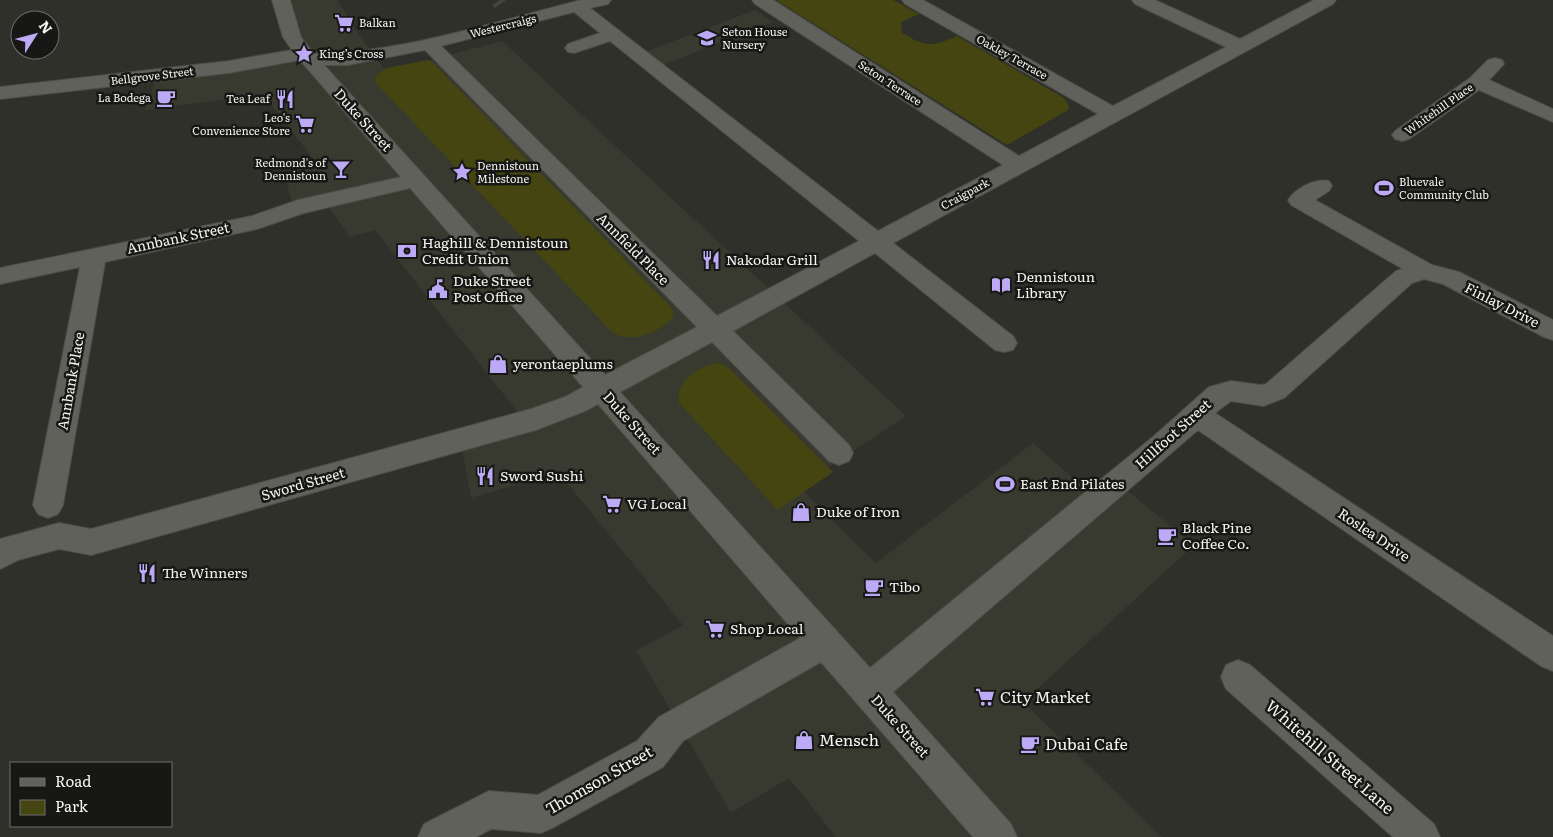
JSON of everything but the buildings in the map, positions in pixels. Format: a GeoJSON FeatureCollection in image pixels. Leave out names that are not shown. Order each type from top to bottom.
{"type":"FeatureCollection","features":[{"type":"Feature","properties":{"kind":"street","name":"Duke Street"},"geometry":{"type":"LineString","coordinates":[[281,0],[292,37],[307,57],[348,84],[416,180],[998,837]]}},
{"type":"Feature","properties":{"kind":"street","name":"Westercraigs"},"geometry":{"type":"LineString","coordinates":[[307,57],[348,59],[403,50],[429,44],[512,16],[578,6],[602,0]]}},
{"type":"Feature","properties":{"kind":"street","name":"Seton Terrace"},"geometry":{"type":"LineString","coordinates":[[761,0],[1018,165]]}},
{"type":"Feature","properties":{"kind":"street","name":"Oakley Terrace"},"geometry":{"type":"LineString","coordinates":[[911,0],[1114,115]]}},
{"type":"Feature","properties":{"kind":"street"},"geometry":{"type":"LineString","coordinates":[[1141,0],[1238,46]]}},
{"type":"Feature","properties":{"kind":"street","name":"Craigpark"},"geometry":{"type":"LineString","coordinates":[[603,390],[1114,115],[1313,2]]}},
{"type":"Feature","properties":{"kind":"street"},"geometry":{"type":"LineString","coordinates":[[578,6],[1004,343]]}},
{"type":"Feature","properties":{"kind":"street"},"geometry":{"type":"LineString","coordinates":[[574,48],[611,34]]}},
{"type":"Feature","properties":{"kind":"street","name":"Annfield Place"},"geometry":{"type":"LineString","coordinates":[[429,44],[839,453]]}},
{"type":"Feature","properties":{"kind":"street","name":"Westercraigs"},"geometry":{"type":"LineString","coordinates":[[348,84],[369,66],[403,50]]}},
{"type":"Feature","properties":{"kind":"street","name":"Bellgrove Street"},"geometry":{"type":"LineString","coordinates":[[0,93],[307,57]]}},
{"type":"Feature","properties":{"kind":"street","name":"Whitehill Place"},"geometry":{"type":"LineString","coordinates":[[1402,135],[1477,82],[1495,64]]}},
{"type":"Feature","properties":{"kind":"street","name":"Whitehill Place"},"geometry":{"type":"LineString","coordinates":[[1477,82],[1553,116]]}},
{"type":"Feature","properties":{"kind":"street","name":"Annbank Street"},"geometry":{"type":"LineString","coordinates":[[0,276],[257,222],[298,207],[416,180]]}},
{"type":"Feature","properties":{"kind":"street"},"geometry":{"type":"LineString","coordinates":[[1321,186],[1300,200],[1424,271]]}},
{"type":"Feature","properties":{"kind":"street","name":"Annbank Place"},"geometry":{"type":"LineString","coordinates":[[48,505],[94,256]]}},
{"type":"Feature","properties":{"kind":"street","name":"Finlay Drive"},"geometry":{"type":"LineString","coordinates":[[1424,271],[1451,278],[1553,332]]}},
{"type":"Feature","properties":{"kind":"street","name":"Hillfoot Street"},"geometry":{"type":"LineString","coordinates":[[868,690],[1164,444],[1219,394],[1231,391],[1263,396],[1275,391],[1404,278],[1424,271]]}},
{"type":"Feature","properties":{"kind":"street","name":"Sword Street"},"geometry":{"type":"LineString","coordinates":[[0,555],[10,549],[59,536],[91,542],[536,419],[575,404],[603,390]]}},
{"type":"Feature","properties":{"kind":"street","name":"Roslea Drive"},"geometry":{"type":"LineString","coordinates":[[1195,414],[1553,655]]}},
{"type":"Feature","properties":{"kind":"street","name":"Thomson Street"},"geometry":{"type":"LineString","coordinates":[[437,837],[489,810],[541,814],[650,754],[671,729],[825,642]]}},
{"type":"Feature","properties":{"kind":"street","name":"Whitehill Street Lane"},"geometry":{"type":"LineString","coordinates":[[1238,677],[1421,837]]}},
{"type":"Feature","properties":{"kind":"shaded area"},"geometry":{"type":"Polygon","coordinates":[[[280,0],[337,0],[354,28],[386,72],[502,41],[906,416],[799,487],[876,563],[1033,443],[1094,497],[1113,479],[1194,545],[1023,702],[1162,837],[836,837],[789,778],[731,813],[636,651],[683,625],[558,472],[471,498],[460,436],[523,419],[375,230],[350,237],[326,203],[294,210],[284,173],[318,165],[263,94],[145,110],[157,77],[301,58],[280,0]]]}},
{"type":"Feature","properties":{"kind":"shaded area","name":"Seton House Nursery"},"geometry":{"type":"Polygon","coordinates":[[[755,10],[773,22],[662,65],[645,52],[755,10]]]}},
{"type":"Feature","properties":{"kind":"green space"},"geometry":{"type":"Polygon","coordinates":[[[776,0],[893,0],[919,14],[901,22],[902,33],[917,41],[929,44],[942,42],[957,36],[1064,98],[1069,106],[1068,110],[1007,145],[776,0]]]}},
{"type":"Feature","properties":{"kind":"green space"},"geometry":{"type":"Polygon","coordinates":[[[428,60],[672,308],[674,315],[672,319],[658,329],[642,336],[626,337],[611,331],[376,83],[376,75],[387,68],[428,60]]]}},
{"type":"Feature","properties":{"kind":"green space"},"geometry":{"type":"Polygon","coordinates":[[[720,363],[729,368],[833,472],[778,510],[679,403],[680,388],[690,376],[704,367],[720,363]]]}},
{"type":"Feature","properties":{"kind":"place","name":"Balkan"},"geometry":{"type":"Point","coordinates":[344,23]}},
{"type":"Feature","properties":{"kind":"place","name":"Seton House Nursery"},"geometry":{"type":"Point","coordinates":[707,38]}},
{"type":"Feature","properties":{"kind":"place","name":"King’s Cross"},"geometry":{"type":"Point","coordinates":[304,54]}},
{"type":"Feature","properties":{"kind":"place","name":"La Bodega"},"geometry":{"type":"Point","coordinates":[166,98]}},
{"type":"Feature","properties":{"kind":"place","name":"Tea Leaf"},"geometry":{"type":"Point","coordinates":[285,99]}},
{"type":"Feature","properties":{"kind":"place","name":"Leo's Convenience Store"},"geometry":{"type":"Point","coordinates":[305,124]}},
{"type":"Feature","properties":{"kind":"place","name":"Redmond's of Dennistoun"},"geometry":{"type":"Point","coordinates":[341,169]}},
{"type":"Feature","properties":{"kind":"place","name":"Dennistoun Milestone"},"geometry":{"type":"Point","coordinates":[462,172]}},
{"type":"Feature","properties":{"kind":"place","name":"Bluevale Community Club"},"geometry":{"type":"Point","coordinates":[1384,188]}},
{"type":"Feature","properties":{"kind":"place","name":"Haghill & Dennistoun Credit Union"},"geometry":{"type":"Point","coordinates":[407,251]}},
{"type":"Feature","properties":{"kind":"place","name":"Nakodar Grill"},"geometry":{"type":"Point","coordinates":[711,260]}},
{"type":"Feature","properties":{"kind":"place","name":"Dennistoun Library"},"geometry":{"type":"Point","coordinates":[1001,285]}},
{"type":"Feature","properties":{"kind":"place","name":"Duke Street Post Office"},"geometry":{"type":"Point","coordinates":[438,289]}},
{"type":"Feature","properties":{"kind":"place","name":"yerontaeplums"},"geometry":{"type":"Point","coordinates":[498,364]}},
{"type":"Feature","properties":{"kind":"place","name":"Sword Sushi"},"geometry":{"type":"Point","coordinates":[485,476]}},
{"type":"Feature","properties":{"kind":"place","name":"East End Pilates"},"geometry":{"type":"Point","coordinates":[1005,484]}},
{"type":"Feature","properties":{"kind":"place","name":"VG Local"},"geometry":{"type":"Point","coordinates":[612,504]}},
{"type":"Feature","properties":{"kind":"place","name":"Duke of Iron"},"geometry":{"type":"Point","coordinates":[801,512]}},
{"type":"Feature","properties":{"kind":"place","name":"Black Pine Coffee Co."},"geometry":{"type":"Point","coordinates":[1167,536]}},
{"type":"Feature","properties":{"kind":"place","name":"The Winners"},"geometry":{"type":"Point","coordinates":[147,573]}},
{"type":"Feature","properties":{"kind":"place","name":"Tibo"},"geometry":{"type":"Point","coordinates":[874,587]}},
{"type":"Feature","properties":{"kind":"place","name":"Shop Local"},"geometry":{"type":"Point","coordinates":[715,629]}},
{"type":"Feature","properties":{"kind":"place","name":"City Market"},"geometry":{"type":"Point","coordinates":[985,697]}},
{"type":"Feature","properties":{"kind":"place","name":"Mensch"},"geometry":{"type":"Point","coordinates":[804,740]}},
{"type":"Feature","properties":{"kind":"place","name":"Dubai Cafe"},"geometry":{"type":"Point","coordinates":[1030,744]}}]}
